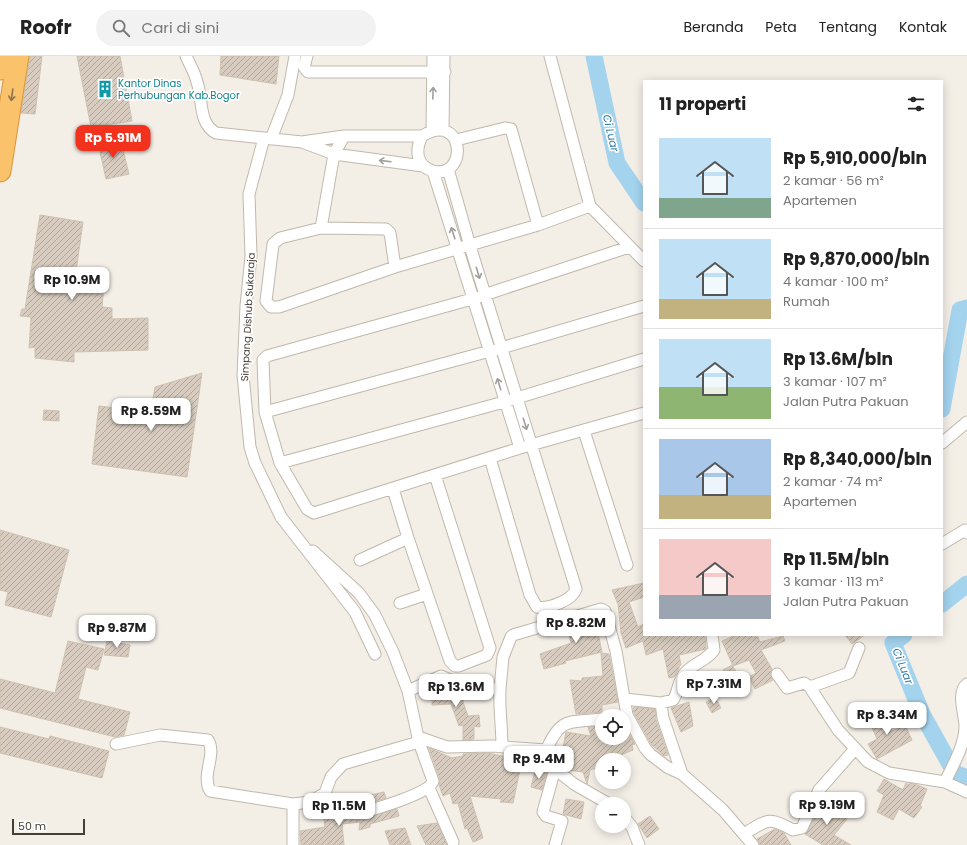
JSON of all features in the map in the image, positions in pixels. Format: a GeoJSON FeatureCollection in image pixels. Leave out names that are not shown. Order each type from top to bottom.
{"type":"FeatureCollection","features":[{"type":"Feature","properties":{"kind":"highway"},"geometry":{"type":"LineString","coordinates":[[0,69],[2,56]]}},
{"type":"Feature","properties":{"kind":"highway"},"geometry":{"type":"LineString","coordinates":[[0,171],[18,56]]}},
{"type":"Feature","properties":{"kind":"street"},"geometry":{"type":"LineString","coordinates":[[186,56],[198,82],[204,118],[208,126],[216,132],[302,142],[334,154],[441,171],[448,169],[456,161],[458,150],[456,140],[450,134],[432,132],[344,136],[302,142]]}},
{"type":"Feature","properties":{"kind":"street","name":"Simpang Dishub Sukaraja"},"geometry":{"type":"LineString","coordinates":[[295,56],[288,95],[268,138],[249,194],[251,256],[246,306],[243,375],[250,447],[255,463],[281,517],[355,612],[375,654]]}},
{"type":"Feature","properties":{"kind":"street"},"geometry":{"type":"LineString","coordinates":[[307,56],[304,64],[308,72],[439,72]]}},
{"type":"Feature","properties":{"kind":"street"},"geometry":{"type":"LineString","coordinates":[[433,56],[439,72]]}},
{"type":"Feature","properties":{"kind":"street"},"geometry":{"type":"LineString","coordinates":[[444,56],[439,72],[432,132],[417,146],[418,157],[428,168],[459,249],[472,299],[520,448]]}},
{"type":"Feature","properties":{"kind":"street"},"geometry":{"type":"LineString","coordinates":[[550,56],[590,206],[643,260]]}},
{"type":"Feature","properties":{"kind":"street"},"geometry":{"type":"LineString","coordinates":[[456,140],[505,128],[511,129],[538,225]]}},
{"type":"Feature","properties":{"kind":"street"},"geometry":{"type":"LineString","coordinates":[[322,228],[334,154],[344,136]]}},
{"type":"Feature","properties":{"kind":"street"},"geometry":{"type":"LineString","coordinates":[[448,169],[501,348],[576,589],[574,593],[556,605],[539,608],[533,600],[490,458]]}},
{"type":"Feature","properties":{"kind":"street"},"geometry":{"type":"LineString","coordinates":[[395,268],[390,233],[386,229],[322,228],[280,238],[273,244],[266,301],[268,306],[275,308],[279,307],[395,268],[538,225],[590,206]]}},
{"type":"Feature","properties":{"kind":"street"},"geometry":{"type":"LineString","coordinates":[[629,247],[472,299],[267,356],[262,360],[265,412],[280,463],[307,509],[312,513],[394,489],[520,448],[532,446],[643,413]]}},
{"type":"Feature","properties":{"kind":"street"},"geometry":{"type":"LineString","coordinates":[[265,412],[501,348],[643,306]]}},
{"type":"Feature","properties":{"kind":"street"},"geometry":{"type":"LineString","coordinates":[[280,463],[517,399],[643,359]]}},
{"type":"Feature","properties":{"kind":"street"},"geometry":{"type":"LineString","coordinates":[[943,442],[967,422]]}},
{"type":"Feature","properties":{"kind":"street"},"geometry":{"type":"LineString","coordinates":[[584,431],[627,565]]}},
{"type":"Feature","properties":{"kind":"street"},"geometry":{"type":"LineString","coordinates":[[394,489],[408,538],[452,664],[459,666],[487,655],[490,648],[435,475]]}},
{"type":"Feature","properties":{"kind":"street"},"geometry":{"type":"LineString","coordinates":[[943,543],[966,530]]}},
{"type":"Feature","properties":{"kind":"street"},"geometry":{"type":"LineString","coordinates":[[360,560],[408,538]]}},
{"type":"Feature","properties":{"kind":"street"},"geometry":{"type":"LineString","coordinates":[[298,540],[345,579],[369,606],[392,652],[408,691],[418,739],[433,781],[429,788],[375,810],[359,813]]}},
{"type":"Feature","properties":{"kind":"street"},"geometry":{"type":"LineString","coordinates":[[400,603],[427,594]]}},
{"type":"Feature","properties":{"kind":"street"},"geometry":{"type":"LineString","coordinates":[[502,747],[502,730],[499,711],[503,657],[511,637],[514,635],[601,609],[605,611],[616,651],[625,699],[624,709]]}},
{"type":"Feature","properties":{"kind":"street"},"geometry":{"type":"LineString","coordinates":[[625,699],[660,703],[670,702],[675,699],[678,684],[686,672],[711,654],[714,646],[712,636]]}},
{"type":"Feature","properties":{"kind":"street"},"geometry":{"type":"LineString","coordinates":[[810,688],[849,673],[859,648]]}},
{"type":"Feature","properties":{"kind":"street"},"geometry":{"type":"LineString","coordinates":[[777,674],[787,688],[804,683],[810,688],[829,719],[868,762],[889,773],[946,780],[967,792]]}},
{"type":"Feature","properties":{"kind":"street"},"geometry":{"type":"LineString","coordinates":[[408,691],[441,676],[450,680],[478,685],[482,689],[500,689]]}},
{"type":"Feature","properties":{"kind":"street"},"geometry":{"type":"LineString","coordinates":[[946,780],[958,756],[966,728],[962,692],[967,684]]}},
{"type":"Feature","properties":{"kind":"street"},"geometry":{"type":"LineString","coordinates":[[660,703],[663,718],[682,774]]}},
{"type":"Feature","properties":{"kind":"street"},"geometry":{"type":"LineString","coordinates":[[546,750],[554,734],[564,724],[595,720]]}},
{"type":"Feature","properties":{"kind":"street"},"geometry":{"type":"LineString","coordinates":[[631,727],[650,754],[667,767],[682,774],[723,810],[753,845]]}},
{"type":"Feature","properties":{"kind":"street"},"geometry":{"type":"LineString","coordinates":[[116,744],[137,738],[160,735],[208,740],[211,748],[206,783],[210,791],[293,804],[310,802],[325,793],[331,777],[343,764],[418,739],[447,747],[502,747],[546,750]]}},
{"type":"Feature","properties":{"kind":"street"},"geometry":{"type":"LineString","coordinates":[[744,834],[765,821],[774,820],[793,830],[802,828],[819,790],[855,749]]}},
{"type":"Feature","properties":{"kind":"street"},"geometry":{"type":"LineString","coordinates":[[546,750],[555,769],[574,784],[597,797]]}},
{"type":"Feature","properties":{"kind":"street"},"geometry":{"type":"LineString","coordinates":[[555,769],[543,812],[546,816],[562,821],[555,845]]}},
{"type":"Feature","properties":{"kind":"street"},"geometry":{"type":"LineString","coordinates":[[429,788],[453,842]]}},
{"type":"Feature","properties":{"kind":"street"},"geometry":{"type":"LineString","coordinates":[[293,804],[293,845]]}},
{"type":"Feature","properties":{"kind":"street"},"geometry":{"type":"LineString","coordinates":[[631,826],[640,845]]}},
{"type":"Feature","properties":{"kind":"building"},"geometry":{"type":"Polygon","coordinates":[[[30,56],[42,56],[35,114],[21,113],[30,56]]]}},
{"type":"Feature","properties":{"kind":"building","name":"Kantor Dinas Perhubungan Kab.Bogor"},"geometry":{"type":"Polygon","coordinates":[[[77,56],[120,56],[132,121],[91,127],[77,56]]]}},
{"type":"Feature","properties":{"kind":"building"},"geometry":{"type":"Polygon","coordinates":[[[221,56],[279,56],[276,84],[220,75],[221,56]]]}},
{"type":"Feature","properties":{"kind":"building"},"geometry":{"type":"Polygon","coordinates":[[[120,138],[129,174],[106,179],[98,143],[120,138]]]}},
{"type":"Feature","properties":{"kind":"building"},"geometry":{"type":"Polygon","coordinates":[[[40,215],[83,222],[76,271],[105,274],[102,307],[112,308],[112,319],[148,318],[148,350],[74,352],[74,362],[35,358],[35,347],[29,348],[31,317],[20,316],[22,309],[25,309],[40,215]]]}},
{"type":"Feature","properties":{"kind":"building"},"geometry":{"type":"Polygon","coordinates":[[[202,373],[187,477],[92,464],[99,406],[151,412],[155,387],[202,373]]]}},
{"type":"Feature","properties":{"kind":"building"},"geometry":{"type":"Polygon","coordinates":[[[44,410],[59,411],[59,421],[43,420],[44,410]]]}},
{"type":"Feature","properties":{"kind":"building"},"geometry":{"type":"Polygon","coordinates":[[[0,530],[69,550],[51,617],[5,605],[8,592],[0,590],[0,530]]]}},
{"type":"Feature","properties":{"kind":"building"},"geometry":{"type":"Polygon","coordinates":[[[643,583],[643,597],[629,602],[638,627],[643,624],[643,636],[705,636],[706,649],[679,655],[681,665],[679,666],[679,669],[674,677],[669,678],[663,649],[646,655],[643,641],[626,648],[621,633],[618,604],[612,590],[643,583]]]}},
{"type":"Feature","properties":{"kind":"building"},"geometry":{"type":"Polygon","coordinates":[[[599,617],[603,632],[598,633],[602,652],[565,661],[566,663],[544,669],[540,654],[571,643],[567,626],[599,617]]]}},
{"type":"Feature","properties":{"kind":"building"},"geometry":{"type":"Polygon","coordinates":[[[734,636],[757,636],[760,642],[783,636],[785,641],[761,650],[772,669],[770,674],[773,680],[755,689],[749,677],[756,673],[749,660],[733,666],[722,641],[734,636]]]}},
{"type":"Feature","properties":{"kind":"building"},"geometry":{"type":"Polygon","coordinates":[[[846,636],[864,636],[852,644],[846,636]]]}},
{"type":"Feature","properties":{"kind":"building"},"geometry":{"type":"Polygon","coordinates":[[[68,641],[104,649],[98,670],[86,667],[78,699],[130,712],[124,735],[115,737],[0,708],[0,679],[55,693],[68,641]]]}},
{"type":"Feature","properties":{"kind":"building"},"geometry":{"type":"Polygon","coordinates":[[[107,641],[130,645],[128,657],[104,655],[107,641]]]}},
{"type":"Feature","properties":{"kind":"building"},"geometry":{"type":"Polygon","coordinates":[[[601,653],[609,654],[618,702],[602,705],[602,709],[595,709],[595,713],[576,714],[570,680],[582,681],[582,678],[603,676],[601,653]]]}},
{"type":"Feature","properties":{"kind":"building"},"geometry":{"type":"Polygon","coordinates":[[[732,665],[740,678],[731,684],[723,670],[732,665]]]}},
{"type":"Feature","properties":{"kind":"building"},"geometry":{"type":"Polygon","coordinates":[[[441,684],[449,687],[451,692],[459,688],[464,689],[463,702],[468,716],[479,715],[480,727],[474,726],[474,739],[463,740],[463,725],[459,726],[451,704],[432,705],[432,688],[441,684]]]}},
{"type":"Feature","properties":{"kind":"building"},"geometry":{"type":"Polygon","coordinates":[[[715,697],[721,708],[712,713],[706,702],[715,697]]]}},
{"type":"Feature","properties":{"kind":"building"},"geometry":{"type":"Polygon","coordinates":[[[689,702],[693,726],[681,732],[671,708],[689,702]]]}},
{"type":"Feature","properties":{"kind":"building"},"geometry":{"type":"Polygon","coordinates":[[[633,708],[655,709],[656,720],[668,755],[664,756],[651,744],[634,713],[633,708]]]}},
{"type":"Feature","properties":{"kind":"building"},"geometry":{"type":"Polygon","coordinates":[[[883,712],[892,731],[905,725],[912,740],[877,759],[868,744],[877,739],[868,718],[883,712]]]}},
{"type":"Feature","properties":{"kind":"building"},"geometry":{"type":"Polygon","coordinates":[[[595,726],[595,745],[631,745],[631,737],[635,744],[632,745],[633,750],[626,753],[595,753],[595,768],[590,770],[587,784],[583,772],[568,770],[563,767],[566,750],[563,748],[566,732],[591,736],[588,727],[595,726]]]}},
{"type":"Feature","properties":{"kind":"building"},"geometry":{"type":"Polygon","coordinates":[[[0,727],[49,739],[50,736],[109,751],[102,778],[0,753],[0,727]]]}},
{"type":"Feature","properties":{"kind":"building"},"geometry":{"type":"Polygon","coordinates":[[[429,748],[452,758],[463,756],[463,754],[488,753],[522,760],[513,803],[500,802],[502,799],[470,796],[483,838],[473,842],[467,828],[465,829],[458,803],[453,804],[450,793],[443,796],[439,785],[440,779],[429,748]]]}},
{"type":"Feature","properties":{"kind":"building"},"geometry":{"type":"Polygon","coordinates":[[[535,771],[547,773],[542,790],[531,787],[535,771]]]}},
{"type":"Feature","properties":{"kind":"building"},"geometry":{"type":"Polygon","coordinates":[[[884,779],[903,790],[906,783],[927,789],[920,806],[922,807],[914,818],[899,809],[893,820],[877,812],[884,795],[877,791],[884,779]]]}},
{"type":"Feature","properties":{"kind":"building"},"geometry":{"type":"Polygon","coordinates":[[[384,792],[386,798],[369,803],[366,796],[384,792]]]}},
{"type":"Feature","properties":{"kind":"building"},"geometry":{"type":"Polygon","coordinates":[[[566,799],[584,802],[581,819],[563,814],[566,799]]]}},
{"type":"Feature","properties":{"kind":"building"},"geometry":{"type":"Polygon","coordinates":[[[822,801],[847,819],[834,835],[851,845],[823,845],[805,834],[808,831],[822,801]]]}},
{"type":"Feature","properties":{"kind":"building"},"geometry":{"type":"Polygon","coordinates":[[[322,805],[352,814],[357,820],[397,809],[399,816],[370,824],[370,827],[359,830],[360,822],[342,824],[344,845],[301,845],[300,831],[325,827],[322,805]]]}},
{"type":"Feature","properties":{"kind":"building"},"geometry":{"type":"Polygon","coordinates":[[[650,816],[659,829],[647,838],[638,824],[650,816]]]}},
{"type":"Feature","properties":{"kind":"building"},"geometry":{"type":"Polygon","coordinates":[[[437,823],[447,845],[426,845],[417,826],[437,823]]]}},
{"type":"Feature","properties":{"kind":"building"},"geometry":{"type":"Polygon","coordinates":[[[405,828],[411,845],[390,845],[385,831],[405,828]]]}},
{"type":"Feature","properties":{"kind":"building"},"geometry":{"type":"Polygon","coordinates":[[[775,829],[784,833],[791,845],[760,845],[757,839],[775,829]]]}},
{"type":"Feature","properties":{"kind":"waterway","name":"Ci Luar"},"geometry":{"type":"LineString","coordinates":[[594,56],[617,163],[643,202]]}},
{"type":"Feature","properties":{"kind":"waterway","name":"Ci Luar"},"geometry":{"type":"LineString","coordinates":[[943,404],[960,310],[967,308]]}},
{"type":"Feature","properties":{"kind":"waterway","name":"Ci Luar"},"geometry":{"type":"LineString","coordinates":[[943,603],[967,584]]}},
{"type":"Feature","properties":{"kind":"waterway","name":"Ci Luar"},"geometry":{"type":"LineString","coordinates":[[903,636],[893,643],[922,714],[955,773],[967,778]]}},
{"type":"Feature","properties":{"kind":"place","name":"Kantor Dinas Perhubungan Kab.Bogor"},"geometry":{"type":"Point","coordinates":[105,89]}}]}
